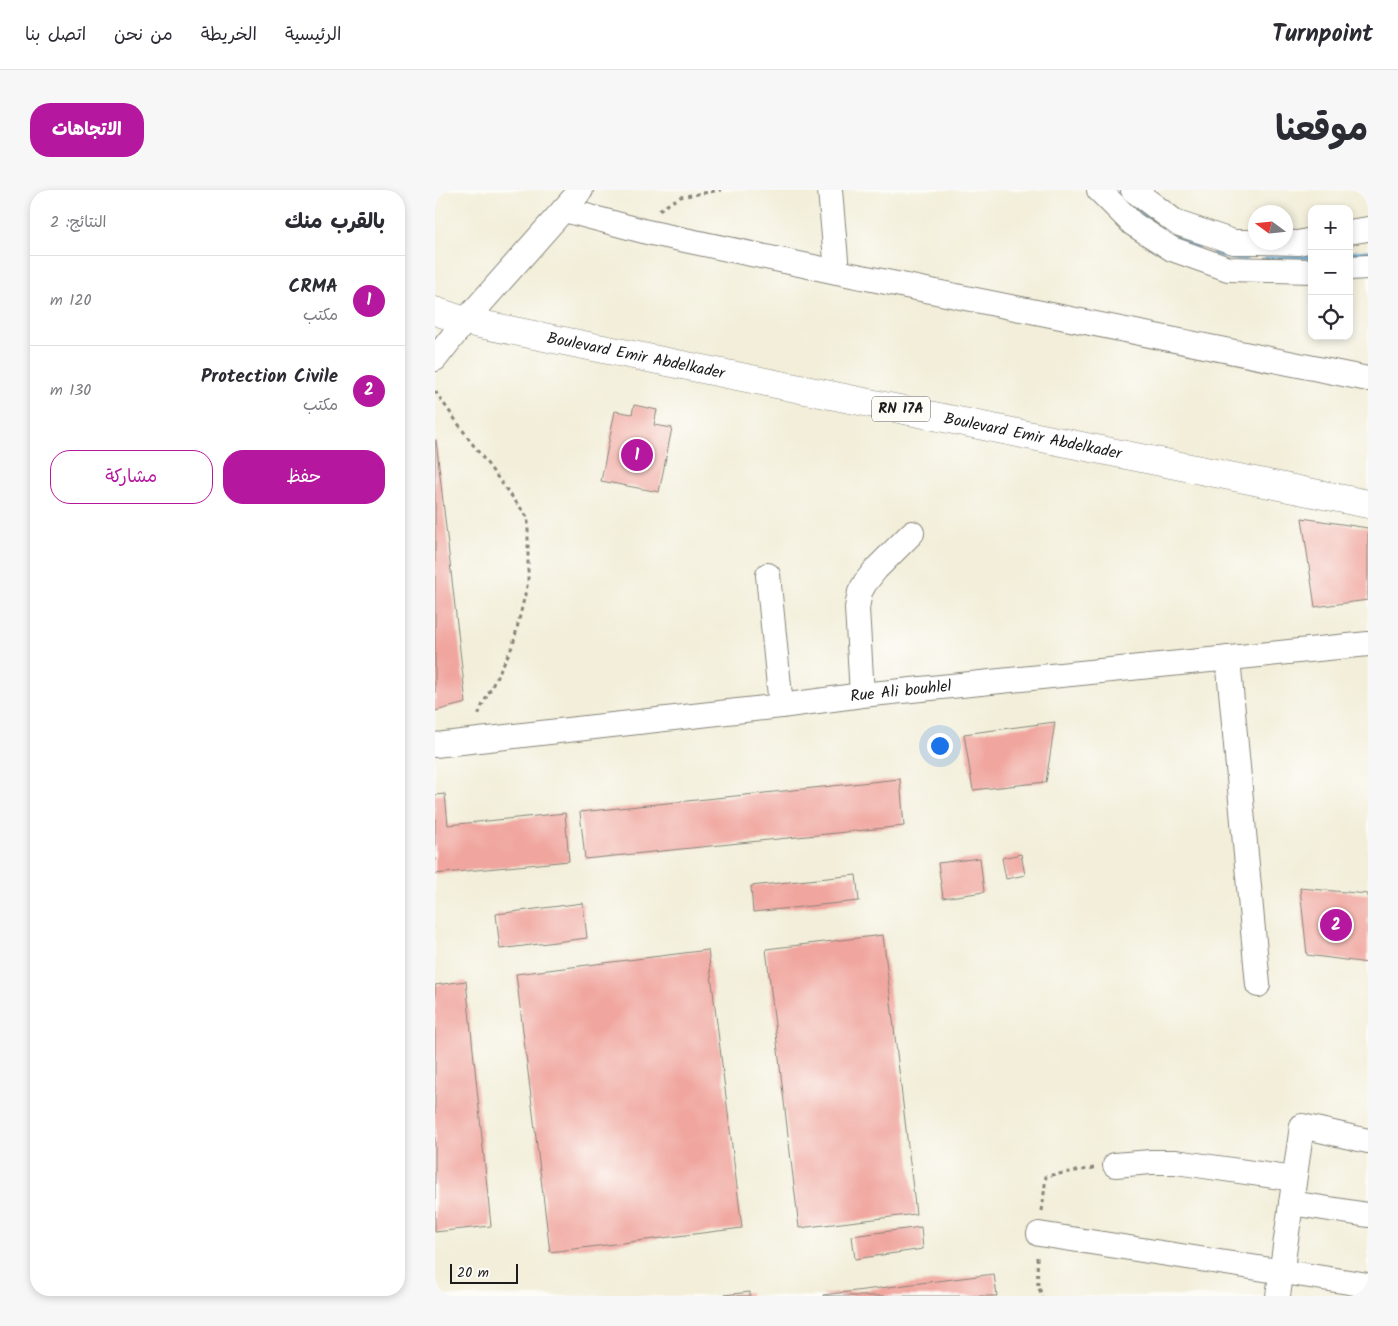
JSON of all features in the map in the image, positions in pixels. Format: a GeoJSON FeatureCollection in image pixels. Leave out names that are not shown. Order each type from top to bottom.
{"type":"FeatureCollection","features":[{"type":"Feature","properties":{"kind":"main road","name":"Boulevard Emir Abdelkader"},"geometry":{"type":"LineString","coordinates":[[435,311],[465,321],[1368,504]]}},
{"type":"Feature","properties":{"kind":"street"},"geometry":{"type":"LineString","coordinates":[[435,359],[465,321],[581,190]]}},
{"type":"Feature","properties":{"kind":"street"},"geometry":{"type":"LineString","coordinates":[[830,190],[837,272]]}},
{"type":"Feature","properties":{"kind":"street"},"geometry":{"type":"LineString","coordinates":[[1099,190],[1133,224],[1172,249],[1228,270],[1308,271]]}},
{"type":"Feature","properties":{"kind":"street"},"geometry":{"type":"LineString","coordinates":[[1133,190],[1177,223],[1234,242],[1248,242]]}},
{"type":"Feature","properties":{"kind":"street"},"geometry":{"type":"LineString","coordinates":[[564,210],[647,232],[837,272],[1368,379]]}},
{"type":"Feature","properties":{"kind":"street"},"geometry":{"type":"LineString","coordinates":[[1353,231],[1368,228]]}},
{"type":"Feature","properties":{"kind":"street"},"geometry":{"type":"LineString","coordinates":[[1293,243],[1308,241]]}},
{"type":"Feature","properties":{"kind":"street"},"geometry":{"type":"LineString","coordinates":[[1353,268],[1368,267]]}},
{"type":"Feature","properties":{"kind":"street"},"geometry":{"type":"LineString","coordinates":[[862,695],[857,608],[860,592],[876,569],[911,533]]}},
{"type":"Feature","properties":{"kind":"street"},"geometry":{"type":"LineString","coordinates":[[768,575],[781,706]]}},
{"type":"Feature","properties":{"kind":"street","name":"Rue Ali bouhlel"},"geometry":{"type":"LineString","coordinates":[[435,745],[781,706],[862,695],[1368,644]]}},
{"type":"Feature","properties":{"kind":"street"},"geometry":{"type":"LineString","coordinates":[[1228,658],[1258,985]]}},
{"type":"Feature","properties":{"kind":"street"},"geometry":{"type":"LineString","coordinates":[[1278,1296],[1302,1126],[1368,1140]]}},
{"type":"Feature","properties":{"kind":"street"},"geometry":{"type":"LineString","coordinates":[[1115,1165],[1176,1162],[1294,1179]]}},
{"type":"Feature","properties":{"kind":"street"},"geometry":{"type":"LineString","coordinates":[[1291,1203],[1368,1214]]}},
{"type":"Feature","properties":{"kind":"street"},"geometry":{"type":"LineString","coordinates":[[1039,1234],[1368,1285]]}},
{"type":"Feature","properties":{"kind":"path"},"geometry":{"type":"LineString","coordinates":[[647,232],[659,210],[681,197],[721,190]]}},
{"type":"Feature","properties":{"kind":"path"},"geometry":{"type":"LineString","coordinates":[[435,391],[528,518],[528,582],[513,645],[482,706],[468,742]]}},
{"type":"Feature","properties":{"kind":"building"},"geometry":{"type":"Polygon","coordinates":[[[634,405],[657,410],[654,425],[672,428],[659,492],[601,481],[615,411],[632,414],[634,405]]]}},
{"type":"Feature","properties":{"kind":"building"},"geometry":{"type":"Polygon","coordinates":[[[435,440],[466,703],[435,711],[435,440]]]}},
{"type":"Feature","properties":{"kind":"building"},"geometry":{"type":"Polygon","coordinates":[[[1302,518],[1368,528],[1368,600],[1315,607],[1302,518]]]}},
{"type":"Feature","properties":{"kind":"building"},"geometry":{"type":"Polygon","coordinates":[[[1055,722],[1046,782],[973,790],[964,734],[1055,722]]]}},
{"type":"Feature","properties":{"kind":"building"},"geometry":{"type":"Polygon","coordinates":[[[900,779],[904,826],[585,859],[580,812],[900,779]]]}},
{"type":"Feature","properties":{"kind":"building"},"geometry":{"type":"Polygon","coordinates":[[[445,794],[448,825],[565,813],[569,861],[435,874],[435,795],[445,794]]]}},
{"type":"Feature","properties":{"kind":"building"},"geometry":{"type":"Polygon","coordinates":[[[1021,854],[1025,875],[1006,879],[1002,858],[1021,854]]]}},
{"type":"Feature","properties":{"kind":"building"},"geometry":{"type":"Polygon","coordinates":[[[980,858],[984,892],[943,898],[938,863],[980,858]]]}},
{"type":"Feature","properties":{"kind":"building"},"geometry":{"type":"Polygon","coordinates":[[[856,875],[859,901],[753,912],[751,886],[856,875]]]}},
{"type":"Feature","properties":{"kind":"building"},"geometry":{"type":"Polygon","coordinates":[[[1300,888],[1368,894],[1368,963],[1307,955],[1300,888]]]}},
{"type":"Feature","properties":{"kind":"building"},"geometry":{"type":"Polygon","coordinates":[[[583,903],[587,938],[500,949],[496,914],[583,903]]]}},
{"type":"Feature","properties":{"kind":"building"},"geometry":{"type":"Polygon","coordinates":[[[883,935],[916,1214],[799,1228],[766,949],[883,935]]]}},
{"type":"Feature","properties":{"kind":"building"},"geometry":{"type":"Polygon","coordinates":[[[708,950],[742,1228],[550,1252],[516,974],[708,950]]]}},
{"type":"Feature","properties":{"kind":"building"},"geometry":{"type":"Polygon","coordinates":[[[466,981],[491,1226],[435,1232],[435,985],[466,981]]]}},
{"type":"Feature","properties":{"kind":"building"},"geometry":{"type":"Polygon","coordinates":[[[921,1227],[923,1249],[855,1259],[852,1236],[921,1227]]]}},
{"type":"Feature","properties":{"kind":"building"},"geometry":{"type":"Polygon","coordinates":[[[994,1274],[997,1296],[823,1296],[823,1295],[994,1274]]]}},
{"type":"Feature","properties":{"kind":"building"},"geometry":{"type":"Polygon","coordinates":[[[750,1292],[750,1296],[724,1296],[724,1295],[750,1292]]]}},
{"type":"Feature","properties":{"kind":"waterway"},"geometry":{"type":"LineString","coordinates":[[1137,207],[1165,232],[1196,246]]}},
{"type":"Feature","properties":{"kind":"waterway"},"geometry":{"type":"LineString","coordinates":[[1215,253],[1244,259]]}},
{"type":"Feature","properties":{"kind":"waterway"},"geometry":{"type":"LineString","coordinates":[[1353,255],[1368,253]]}},
{"type":"Feature","properties":{"kind":"waterway"},"geometry":{"type":"LineString","coordinates":[[1267,259],[1308,256]]}},
{"type":"Feature","properties":{"kind":"place","name":"CRMA"},"geometry":{"type":"Point","coordinates":[637,455]}},
{"type":"Feature","properties":{"kind":"place","name":"Protection Civile"},"geometry":{"type":"Point","coordinates":[1336,925]}}]}
